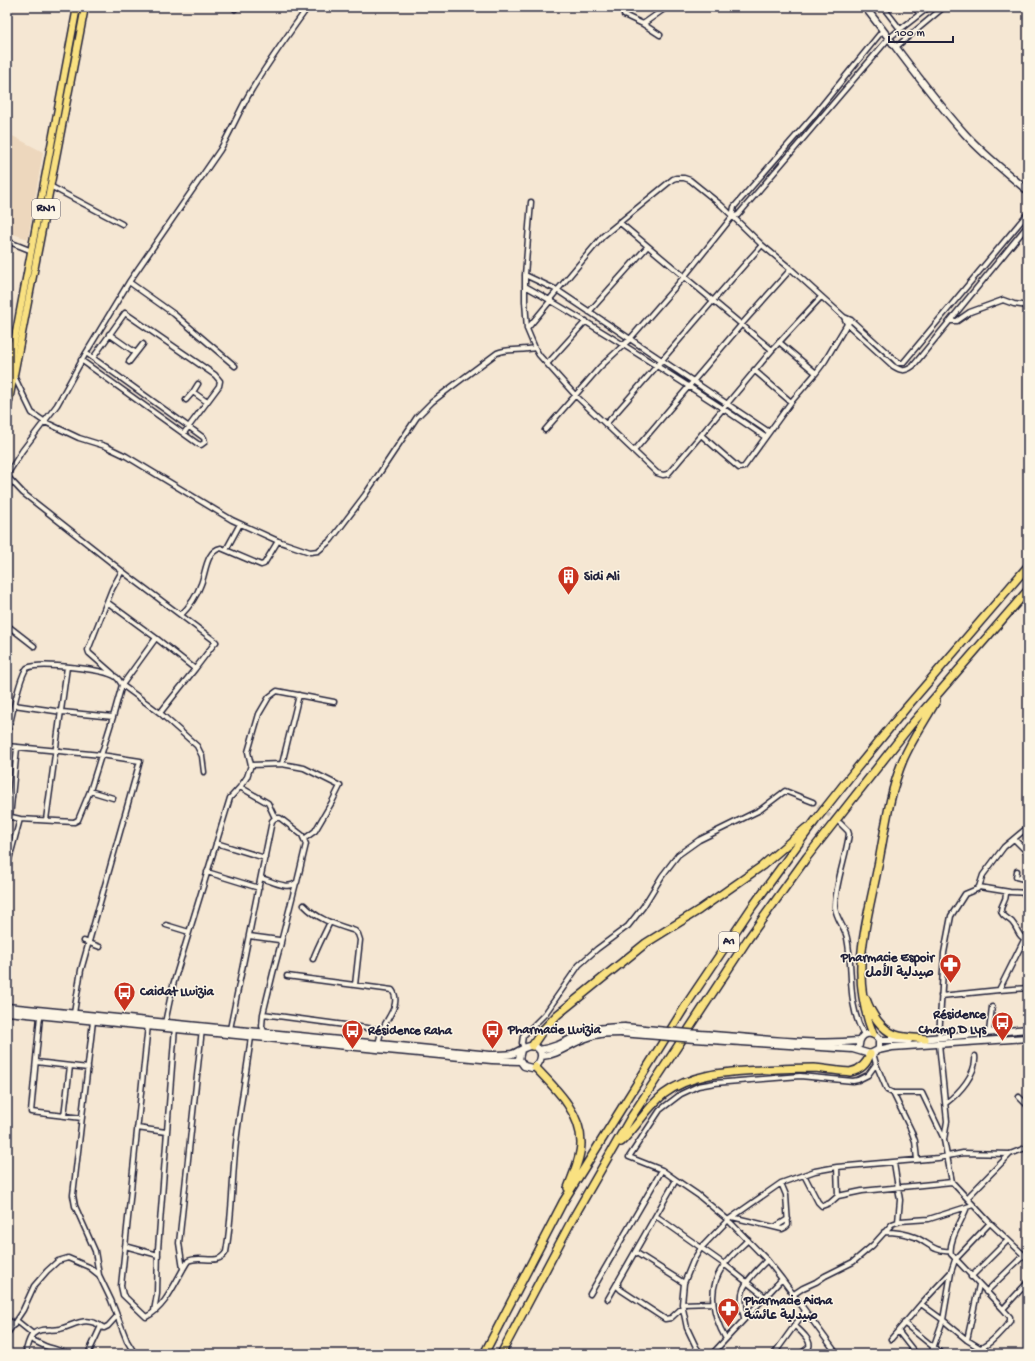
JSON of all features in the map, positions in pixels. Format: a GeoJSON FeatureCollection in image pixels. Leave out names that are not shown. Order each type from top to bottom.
{"type":"FeatureCollection","features":[{"type":"Feature","properties":{"kind":"highway","name":"A1"},"geometry":{"type":"LineString","coordinates":[[484,1354],[563,1202],[688,1002],[752,907],[815,821],[906,708],[1028,566]]}},
{"type":"Feature","properties":{"kind":"highway","name":"A1"},"geometry":{"type":"LineString","coordinates":[[501,1354],[572,1220],[630,1119],[748,939],[807,857],[910,726],[1028,590]]}},
{"type":"Feature","properties":{"kind":"highway"},"geometry":{"type":"LineString","coordinates":[[873,1034],[862,998],[862,950],[865,922],[878,866],[888,807],[898,774],[910,745],[945,686]]}},
{"type":"Feature","properties":{"kind":"highway"},"geometry":{"type":"LineString","coordinates":[[538,1050],[543,1030],[558,1015],[646,943],[699,910],[762,866],[815,821]]}},
{"type":"Feature","properties":{"kind":"highway"},"geometry":{"type":"LineString","coordinates":[[861,983],[868,1004],[876,1019],[882,1025],[895,1035],[925,1039]]}},
{"type":"Feature","properties":{"kind":"highway"},"geometry":{"type":"LineString","coordinates":[[614,1149],[650,1107],[660,1098],[671,1090],[699,1077],[732,1072],[813,1068],[850,1072],[856,1071],[864,1065],[873,1052]]}},
{"type":"Feature","properties":{"kind":"highway"},"geometry":{"type":"LineString","coordinates":[[535,1067],[569,1107],[579,1131],[581,1144],[579,1157],[563,1202]]}},
{"type":"Feature","properties":{"kind":"main road","name":"RN1"},"geometry":{"type":"LineString","coordinates":[[7,380],[78,7]]}},
{"type":"Feature","properties":{"kind":"main road","name":"RN1"},"geometry":{"type":"LineString","coordinates":[[7,411],[85,7]]}},
{"type":"Feature","properties":{"kind":"street"},"geometry":{"type":"LineString","coordinates":[[160,713],[216,642],[122,571],[23,493],[7,475],[22,451],[45,422],[56,405],[81,360],[129,282],[220,150],[261,74],[308,7]]}},
{"type":"Feature","properties":{"kind":"street"},"geometry":{"type":"LineString","coordinates":[[631,7],[624,12],[624,15],[643,24],[660,35]]}},
{"type":"Feature","properties":{"kind":"street"},"geometry":{"type":"LineString","coordinates":[[643,24],[667,7]]}},
{"type":"Feature","properties":{"kind":"street"},"geometry":{"type":"LineString","coordinates":[[865,7],[965,135],[1000,168],[1028,191]]}},
{"type":"Feature","properties":{"kind":"street"},"geometry":{"type":"LineString","coordinates":[[883,7],[900,29]]}},
{"type":"Feature","properties":{"kind":"street"},"geometry":{"type":"LineString","coordinates":[[914,7],[920,14]]}},
{"type":"Feature","properties":{"kind":"street"},"geometry":{"type":"LineString","coordinates":[[732,217],[738,215],[816,122],[877,54],[889,38],[929,7]]}},
{"type":"Feature","properties":{"kind":"street"},"geometry":{"type":"LineString","coordinates":[[896,47],[944,7]]}},
{"type":"Feature","properties":{"kind":"street"},"geometry":{"type":"LineString","coordinates":[[545,430],[600,367],[629,340],[684,277],[732,217],[734,207],[814,116],[883,30]]}},
{"type":"Feature","properties":{"kind":"street"},"geometry":{"type":"LineString","coordinates":[[527,329],[551,300],[557,290],[603,236],[676,178],[684,178],[690,180],[721,205],[762,245],[844,317],[851,320],[894,360],[898,363],[903,363]]}},
{"type":"Feature","properties":{"kind":"street"},"geometry":{"type":"LineString","coordinates":[[50,186],[122,224]]}},
{"type":"Feature","properties":{"kind":"street"},"geometry":{"type":"LineString","coordinates":[[531,202],[525,286],[527,329],[535,348],[547,364],[576,395],[657,473],[668,474],[754,370],[821,297]]}},
{"type":"Feature","properties":{"kind":"street"},"geometry":{"type":"LineString","coordinates":[[904,371],[903,363],[1028,213]]}},
{"type":"Feature","properties":{"kind":"street"},"geometry":{"type":"LineString","coordinates":[[619,222],[647,247],[772,350]]}},
{"type":"Feature","properties":{"kind":"street"},"geometry":{"type":"LineString","coordinates":[[904,371],[913,366],[1028,225]]}},
{"type":"Feature","properties":{"kind":"street"},"geometry":{"type":"LineString","coordinates":[[7,241],[32,251]]}},
{"type":"Feature","properties":{"kind":"street"},"geometry":{"type":"LineString","coordinates":[[606,424],[762,245]]}},
{"type":"Feature","properties":{"kind":"street"},"geometry":{"type":"LineString","coordinates":[[589,312],[647,247]]}},
{"type":"Feature","properties":{"kind":"street"},"geometry":{"type":"LineString","coordinates":[[634,451],[741,325],[791,269]]}},
{"type":"Feature","properties":{"kind":"street"},"geometry":{"type":"LineString","coordinates":[[525,275],[557,290],[629,340],[769,432]]}},
{"type":"Feature","properties":{"kind":"street"},"geometry":{"type":"LineString","coordinates":[[129,282],[174,314],[235,366]]}},
{"type":"Feature","properties":{"kind":"street"},"geometry":{"type":"LineString","coordinates":[[525,286],[586,321],[658,366],[766,437]]}},
{"type":"Feature","properties":{"kind":"street"},"geometry":{"type":"LineString","coordinates":[[950,321],[957,321],[970,312],[1003,300],[1014,304],[1028,306]]}},
{"type":"Feature","properties":{"kind":"street"},"geometry":{"type":"LineString","coordinates":[[93,358],[125,312],[218,378],[220,381],[219,386],[184,433]]}},
{"type":"Feature","properties":{"kind":"street"},"geometry":{"type":"LineString","coordinates":[[844,317],[847,324],[893,366],[904,371]]}},
{"type":"Feature","properties":{"kind":"street"},"geometry":{"type":"LineString","coordinates":[[701,435],[739,468],[744,467],[791,402],[816,374],[851,320]]}},
{"type":"Feature","properties":{"kind":"street"},"geometry":{"type":"LineString","coordinates":[[547,364],[586,321]]}},
{"type":"Feature","properties":{"kind":"street"},"geometry":{"type":"LineString","coordinates":[[109,334],[136,353]]}},
{"type":"Feature","properties":{"kind":"street"},"geometry":{"type":"LineString","coordinates":[[779,342],[816,374]]}},
{"type":"Feature","properties":{"kind":"street"},"geometry":{"type":"LineString","coordinates":[[129,362],[143,344]]}},
{"type":"Feature","properties":{"kind":"street"},"geometry":{"type":"LineString","coordinates":[[14,376],[32,413],[45,422],[79,438],[105,446],[126,456],[194,498],[240,524],[278,541],[310,552],[318,551],[331,540],[365,495],[417,417],[432,402],[497,353],[507,350],[535,348]]}},
{"type":"Feature","properties":{"kind":"street"},"geometry":{"type":"LineString","coordinates":[[81,360],[198,444],[201,445],[205,442],[204,438],[86,353]]}},
{"type":"Feature","properties":{"kind":"street"},"geometry":{"type":"LineString","coordinates":[[754,370],[791,402]]}},
{"type":"Feature","properties":{"kind":"street"},"geometry":{"type":"LineString","coordinates":[[186,400],[198,384]]}},
{"type":"Feature","properties":{"kind":"street"},"geometry":{"type":"LineString","coordinates":[[193,392],[207,402]]}},
{"type":"Feature","properties":{"kind":"street"},"geometry":{"type":"LineString","coordinates":[[226,550],[240,524]]}},
{"type":"Feature","properties":{"kind":"street"},"geometry":{"type":"LineString","coordinates":[[181,615],[186,610],[201,584],[213,551],[221,548],[261,565],[264,564],[278,541]]}},
{"type":"Feature","properties":{"kind":"street"},"geometry":{"type":"LineString","coordinates":[[122,571],[112,589],[88,650],[89,653],[115,676],[122,685],[160,713],[197,746],[202,756],[204,772]]}},
{"type":"Feature","properties":{"kind":"street"},"geometry":{"type":"LineString","coordinates":[[107,602],[195,669]]}},
{"type":"Feature","properties":{"kind":"street"},"geometry":{"type":"LineString","coordinates":[[7,625],[34,646]]}},
{"type":"Feature","properties":{"kind":"street"},"geometry":{"type":"LineString","coordinates":[[17,748],[9,817],[74,822],[78,820],[90,791],[114,717],[122,685],[156,638]]}},
{"type":"Feature","properties":{"kind":"street"},"geometry":{"type":"LineString","coordinates":[[7,738],[14,705],[23,675],[28,668],[36,665],[67,667],[101,672],[115,676]]}},
{"type":"Feature","properties":{"kind":"street"},"geometry":{"type":"LineString","coordinates":[[46,820],[67,667]]}},
{"type":"Feature","properties":{"kind":"street"},"geometry":{"type":"LineString","coordinates":[[165,1023],[172,985],[230,798],[247,777],[251,765],[248,752],[260,714],[269,698],[277,691],[334,702]]}},
{"type":"Feature","properties":{"kind":"street"},"geometry":{"type":"LineString","coordinates":[[282,764],[300,695]]}},
{"type":"Feature","properties":{"kind":"street"},"geometry":{"type":"LineString","coordinates":[[14,705],[62,712],[114,717]]}},
{"type":"Feature","properties":{"kind":"street"},"geometry":{"type":"LineString","coordinates":[[7,746],[55,752],[101,755],[140,761],[82,970],[74,1013]]}},
{"type":"Feature","properties":{"kind":"street"},"geometry":{"type":"LineString","coordinates":[[251,765],[282,764],[304,768],[340,786],[315,831],[304,840]]}},
{"type":"Feature","properties":{"kind":"street"},"geometry":{"type":"LineString","coordinates":[[7,782],[13,783]]}},
{"type":"Feature","properties":{"kind":"street"},"geometry":{"type":"LineString","coordinates":[[240,787],[268,803],[276,818],[280,818],[302,835],[306,848],[263,1014],[262,1026],[264,1036]]}},
{"type":"Feature","properties":{"kind":"street"},"geometry":{"type":"LineString","coordinates":[[90,791],[113,798]]}},
{"type":"Feature","properties":{"kind":"street"},"geometry":{"type":"LineString","coordinates":[[538,1050],[541,1060],[535,1067],[528,1068],[524,1066],[520,1061],[519,1056],[523,1049],[523,1036],[545,1014],[579,965],[628,926],[644,907],[665,872],[678,855],[699,840],[760,810],[785,791],[813,802]]}},
{"type":"Feature","properties":{"kind":"street"},"geometry":{"type":"LineString","coordinates":[[230,1029],[272,821],[276,818]]}},
{"type":"Feature","properties":{"kind":"street"},"geometry":{"type":"LineString","coordinates":[[7,867],[20,819]]}},
{"type":"Feature","properties":{"kind":"street"},"geometry":{"type":"LineString","coordinates":[[840,823],[849,834],[835,908],[847,936],[853,1002],[858,1022],[864,1035]]}},
{"type":"Feature","properties":{"kind":"street"},"geometry":{"type":"LineString","coordinates":[[944,1140],[947,1121],[939,1041],[946,939],[951,916],[965,894],[979,887],[983,875],[1004,848],[1028,827]]}},
{"type":"Feature","properties":{"kind":"street"},"geometry":{"type":"LineString","coordinates":[[1014,839],[1028,853]]}},
{"type":"Feature","properties":{"kind":"street"},"geometry":{"type":"LineString","coordinates":[[216,843],[265,858]]}},
{"type":"Feature","properties":{"kind":"street"},"geometry":{"type":"LineString","coordinates":[[1016,871],[1016,877],[1028,880]]}},
{"type":"Feature","properties":{"kind":"street"},"geometry":{"type":"LineString","coordinates":[[207,872],[259,888]]}},
{"type":"Feature","properties":{"kind":"street"},"geometry":{"type":"LineString","coordinates":[[261,878],[288,886],[296,884]]}},
{"type":"Feature","properties":{"kind":"street"},"geometry":{"type":"LineString","coordinates":[[979,887],[1006,892],[1028,893]]}},
{"type":"Feature","properties":{"kind":"street"},"geometry":{"type":"LineString","coordinates":[[1006,892],[1006,898],[1001,911],[1004,916],[1011,921],[1019,936],[1026,941]]}},
{"type":"Feature","properties":{"kind":"street"},"geometry":{"type":"LineString","coordinates":[[304,905],[314,915],[356,931],[360,938],[355,985]]}},
{"type":"Feature","properties":{"kind":"street"},"geometry":{"type":"LineString","coordinates":[[313,959],[319,942],[324,936],[330,922]]}},
{"type":"Feature","properties":{"kind":"street"},"geometry":{"type":"LineString","coordinates":[[166,925],[189,932]]}},
{"type":"Feature","properties":{"kind":"street"},"geometry":{"type":"LineString","coordinates":[[999,990],[1026,941],[1028,932]]}},
{"type":"Feature","properties":{"kind":"street"},"geometry":{"type":"LineString","coordinates":[[249,936],[279,940],[281,942]]}},
{"type":"Feature","properties":{"kind":"street"},"geometry":{"type":"LineString","coordinates":[[84,941],[100,947]]}},
{"type":"Feature","properties":{"kind":"street"},"geometry":{"type":"LineString","coordinates":[[287,976],[392,990],[395,994],[395,1004],[382,1030],[378,1046]]}},
{"type":"Feature","properties":{"kind":"street"},"geometry":{"type":"LineString","coordinates":[[941,996],[1028,988]]}},
{"type":"Feature","properties":{"kind":"street"},"geometry":{"type":"LineString","coordinates":[[7,1007],[74,1013],[148,1024],[165,1023],[175,1026]]}},
{"type":"Feature","properties":{"kind":"street"},"geometry":{"type":"LineString","coordinates":[[989,1032],[992,1007]]}},
{"type":"Feature","properties":{"kind":"street"},"geometry":{"type":"LineString","coordinates":[[7,1012],[93,1021],[175,1026],[251,1037],[264,1036]]}},
{"type":"Feature","properties":{"kind":"street"},"geometry":{"type":"LineString","coordinates":[[263,1014],[382,1030]]}},
{"type":"Feature","properties":{"kind":"street"},"geometry":{"type":"LineString","coordinates":[[40,1016],[31,1112],[82,1118]]}},
{"type":"Feature","properties":{"kind":"street"},"geometry":{"type":"LineString","coordinates":[[93,1021],[73,1195],[75,1206],[95,1251],[99,1275],[127,1341],[135,1354]]}},
{"type":"Feature","properties":{"kind":"street"},"geometry":{"type":"LineString","coordinates":[[148,1024],[121,1286],[123,1295],[146,1316],[165,1301],[188,1261],[194,1258],[215,1260],[221,1258],[226,1252],[232,1201],[236,1143],[246,1081],[251,1037]]}},
{"type":"Feature","properties":{"kind":"street"},"geometry":{"type":"LineString","coordinates":[[154,1311],[157,1294],[166,1132],[175,1026]]}},
{"type":"Feature","properties":{"kind":"street"},"geometry":{"type":"LineString","coordinates":[[202,1029],[230,1029],[264,1036],[496,1055],[509,1054],[523,1049],[538,1050],[556,1046],[595,1029],[697,1036],[873,1052],[892,1047],[939,1041],[989,1032],[1028,1029]]}},
{"type":"Feature","properties":{"kind":"street"},"geometry":{"type":"LineString","coordinates":[[183,1269],[179,1243],[202,1029]]}},
{"type":"Feature","properties":{"kind":"street"},"geometry":{"type":"LineString","coordinates":[[697,1036],[838,1042],[859,1041],[864,1035],[870,1033],[879,1040],[925,1039],[939,1041],[1028,1038]]}},
{"type":"Feature","properties":{"kind":"street"},"geometry":{"type":"LineString","coordinates":[[873,1052],[879,1047],[879,1040]]}},
{"type":"Feature","properties":{"kind":"street"},"geometry":{"type":"LineString","coordinates":[[859,1041],[862,1051]]}},
{"type":"Feature","properties":{"kind":"street"},"geometry":{"type":"LineString","coordinates":[[378,1046],[492,1060],[520,1061]]}},
{"type":"Feature","properties":{"kind":"street"},"geometry":{"type":"LineString","coordinates":[[873,1052],[876,1064],[887,1090],[893,1093],[922,1094],[944,1140],[952,1182],[990,1223],[1028,1259]]}},
{"type":"Feature","properties":{"kind":"street"},"geometry":{"type":"LineString","coordinates":[[946,1103],[958,1093],[972,1074],[975,1064],[974,1056]]}},
{"type":"Feature","properties":{"kind":"street"},"geometry":{"type":"LineString","coordinates":[[36,1062],[88,1068]]}},
{"type":"Feature","properties":{"kind":"street"},"geometry":{"type":"LineString","coordinates":[[837,1354],[782,1278],[767,1260],[728,1220],[698,1195],[662,1170],[629,1157],[660,1110],[690,1089],[715,1083],[800,1076],[853,1081],[868,1075],[876,1064]]}},
{"type":"Feature","properties":{"kind":"street"},"geometry":{"type":"LineString","coordinates":[[64,1116],[70,1066]]}},
{"type":"Feature","properties":{"kind":"street"},"geometry":{"type":"LineString","coordinates":[[893,1093],[915,1141],[917,1160]]}},
{"type":"Feature","properties":{"kind":"street"},"geometry":{"type":"LineString","coordinates":[[1019,1097],[1028,1106]]}},
{"type":"Feature","properties":{"kind":"street"},"geometry":{"type":"LineString","coordinates":[[137,1128],[166,1132]]}},
{"type":"Feature","properties":{"kind":"street"},"geometry":{"type":"LineString","coordinates":[[701,1354],[687,1328],[682,1306],[684,1283],[693,1261],[700,1248],[728,1220],[780,1184],[815,1171],[837,1167],[948,1157],[963,1153],[1010,1154],[1028,1147]]}},
{"type":"Feature","properties":{"kind":"street"},"geometry":{"type":"LineString","coordinates":[[967,1198],[1010,1154]]}},
{"type":"Feature","properties":{"kind":"street"},"geometry":{"type":"LineString","coordinates":[[894,1163],[900,1208],[898,1222]]}},
{"type":"Feature","properties":{"kind":"street"},"geometry":{"type":"LineString","coordinates":[[837,1167],[838,1196]]}},
{"type":"Feature","properties":{"kind":"street"},"geometry":{"type":"LineString","coordinates":[[590,1294],[662,1170]]}},
{"type":"Feature","properties":{"kind":"street"},"geometry":{"type":"LineString","coordinates":[[804,1175],[821,1205],[830,1203],[838,1196],[862,1191],[952,1182]]}},
{"type":"Feature","properties":{"kind":"street"},"geometry":{"type":"LineString","coordinates":[[608,1299],[676,1180]]}},
{"type":"Feature","properties":{"kind":"street"},"geometry":{"type":"LineString","coordinates":[[732,1217],[775,1227],[788,1219],[786,1195],[780,1184]]}},
{"type":"Feature","properties":{"kind":"street"},"geometry":{"type":"LineString","coordinates":[[794,1294],[853,1262],[873,1245],[892,1224],[929,1219],[973,1205]]}},
{"type":"Feature","properties":{"kind":"street"},"geometry":{"type":"LineString","coordinates":[[921,1304],[967,1340],[980,1348],[989,1343],[1010,1321],[1010,1317],[1003,1309],[951,1256],[950,1251],[953,1240],[967,1207]]}},
{"type":"Feature","properties":{"kind":"street"},"geometry":{"type":"LineString","coordinates":[[656,1216],[724,1264],[764,1296]]}},
{"type":"Feature","properties":{"kind":"street"},"geometry":{"type":"LineString","coordinates":[[931,1354],[943,1320],[951,1272],[955,1260],[990,1223]]}},
{"type":"Feature","properties":{"kind":"street"},"geometry":{"type":"LineString","coordinates":[[884,1232],[911,1236],[940,1251],[950,1251]]}},
{"type":"Feature","properties":{"kind":"street"},"geometry":{"type":"LineString","coordinates":[[726,1339],[715,1317],[713,1289],[716,1279],[724,1264],[748,1240]]}},
{"type":"Feature","properties":{"kind":"street"},"geometry":{"type":"LineString","coordinates":[[971,1277],[1008,1240]]}},
{"type":"Feature","properties":{"kind":"street"},"geometry":{"type":"LineString","coordinates":[[125,1246],[158,1255]]}},
{"type":"Feature","properties":{"kind":"street"},"geometry":{"type":"LineString","coordinates":[[635,1252],[684,1283]]}},
{"type":"Feature","properties":{"kind":"street"},"geometry":{"type":"LineString","coordinates":[[986,1292],[1024,1255]]}},
{"type":"Feature","properties":{"kind":"street"},"geometry":{"type":"LineString","coordinates":[[7,1334],[23,1310],[34,1286],[46,1271],[58,1261],[68,1258],[74,1260],[89,1267],[99,1275]]}},
{"type":"Feature","properties":{"kind":"street"},"geometry":{"type":"LineString","coordinates":[[744,1318],[741,1299],[746,1282],[767,1260]]}},
{"type":"Feature","properties":{"kind":"street"},"geometry":{"type":"LineString","coordinates":[[891,1339],[951,1272]]}},
{"type":"Feature","properties":{"kind":"street"},"geometry":{"type":"LineString","coordinates":[[712,1354],[782,1278]]}},
{"type":"Feature","properties":{"kind":"street"},"geometry":{"type":"LineString","coordinates":[[1003,1309],[1028,1282]]}},
{"type":"Feature","properties":{"kind":"street"},"geometry":{"type":"LineString","coordinates":[[618,1283],[618,1287],[621,1290],[665,1319],[671,1318],[682,1306],[713,1303]]}},
{"type":"Feature","properties":{"kind":"street"},"geometry":{"type":"LineString","coordinates":[[967,1340],[979,1285]]}},
{"type":"Feature","properties":{"kind":"street"},"geometry":{"type":"LineString","coordinates":[[774,1354],[805,1311]]}},
{"type":"Feature","properties":{"kind":"street"},"geometry":{"type":"LineString","coordinates":[[25,1354],[33,1334],[43,1330],[59,1329],[80,1321],[88,1321],[104,1328],[108,1326],[117,1316]]}},
{"type":"Feature","properties":{"kind":"street"},"geometry":{"type":"LineString","coordinates":[[7,1319],[33,1334]]}},
{"type":"Feature","properties":{"kind":"street"},"geometry":{"type":"LineString","coordinates":[[904,1323],[942,1354]]}},
{"type":"Feature","properties":{"kind":"street"},"geometry":{"type":"LineString","coordinates":[[794,1325],[807,1339],[809,1344],[802,1354]]}},
{"type":"Feature","properties":{"kind":"street"},"geometry":{"type":"LineString","coordinates":[[88,1354],[102,1326]]}},
{"type":"Feature","properties":{"kind":"street"},"geometry":{"type":"LineString","coordinates":[[898,1331],[916,1354]]}},
{"type":"Feature","properties":{"kind":"street"},"geometry":{"type":"LineString","coordinates":[[30,1339],[43,1346],[59,1350],[67,1354]]}},
{"type":"Feature","properties":{"kind":"shaded area"},"geometry":{"type":"Polygon","coordinates":[[[7,133],[43,152],[28,239],[7,232],[7,133]]]}},
{"type":"Feature","properties":{"kind":"tunnel"},"geometry":{"type":"LineString","coordinates":[[813,802],[836,821]]}},
{"type":"Feature","properties":{"kind":"place","name":"Sidi Ali"},"geometry":{"type":"Point","coordinates":[569,596]}},
{"type":"Feature","properties":{"kind":"place","name":"Pharmacie Espoir صيدلية الأمل"},"geometry":{"type":"Point","coordinates":[950,984]}},
{"type":"Feature","properties":{"kind":"place","name":"Caidat Lwizia"},"geometry":{"type":"Point","coordinates":[125,1012]}},
{"type":"Feature","properties":{"kind":"place","name":"Résidence Champ D Lys"},"geometry":{"type":"Point","coordinates":[1002,1042]}},
{"type":"Feature","properties":{"kind":"place","name":"Résidence Raha"},"geometry":{"type":"Point","coordinates":[352,1050]}},
{"type":"Feature","properties":{"kind":"place","name":"Pharmacie Lwizia"},"geometry":{"type":"Point","coordinates":[492,1050]}},
{"type":"Feature","properties":{"kind":"place","name":"Pharmacie Aicha صيدلية عائشة"},"geometry":{"type":"Point","coordinates":[729,1328]}}]}
